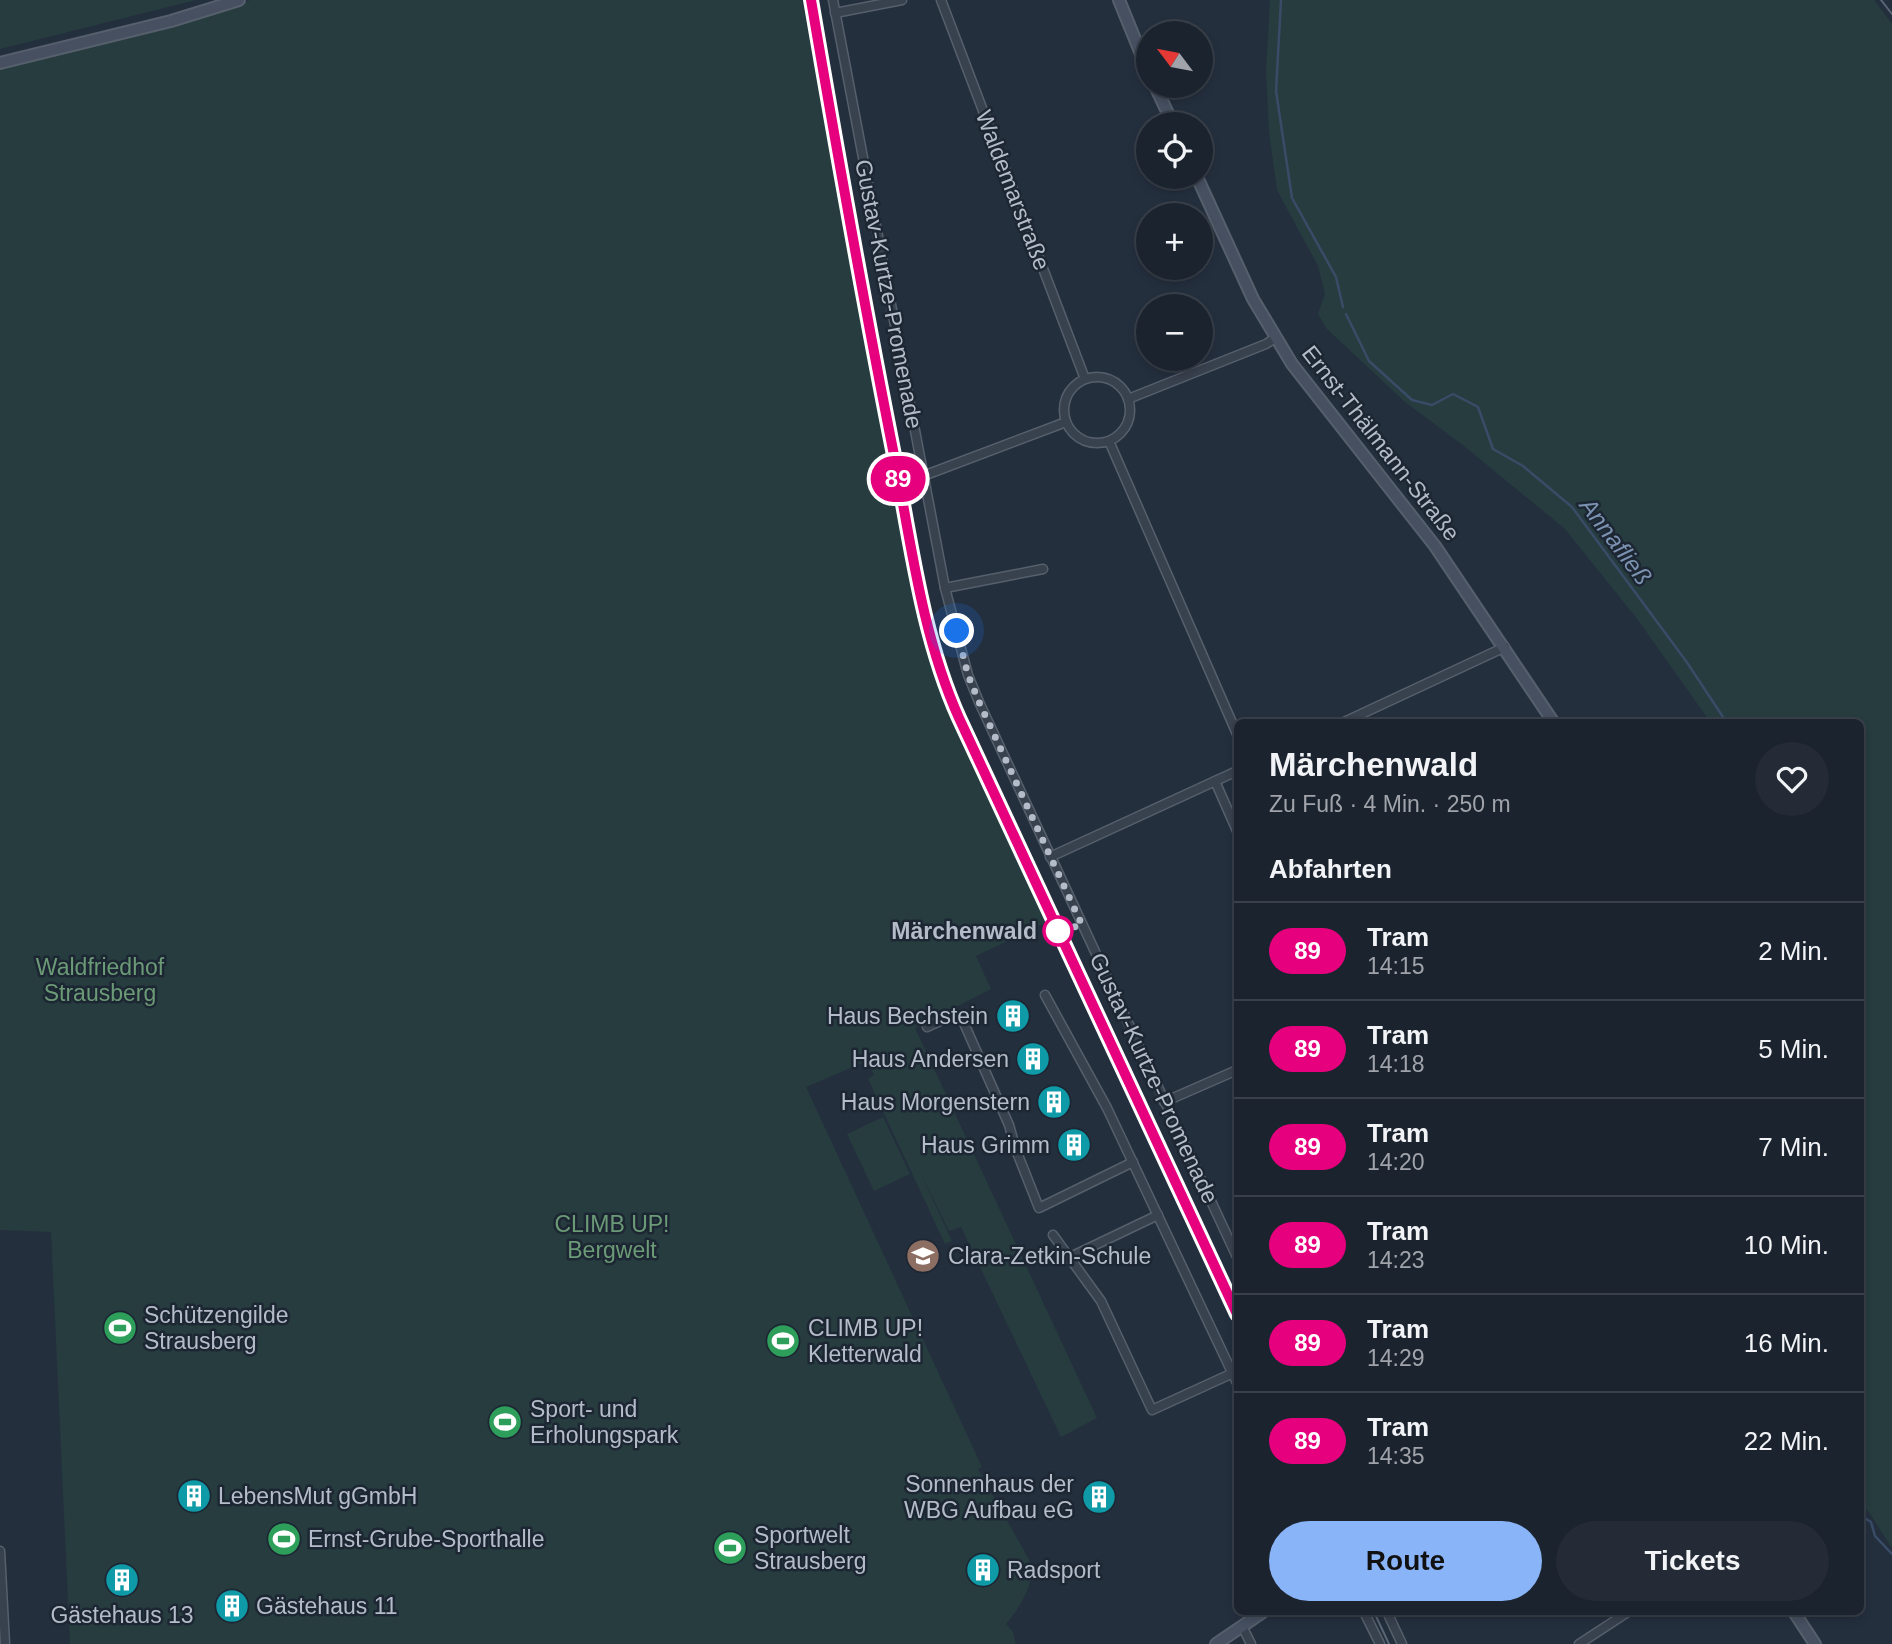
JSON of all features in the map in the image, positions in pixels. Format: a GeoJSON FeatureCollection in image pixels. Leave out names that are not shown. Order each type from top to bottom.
{"type":"FeatureCollection","features":[{"type":"Feature","properties":{"kind":"main road"},"geometry":{"type":"LineString","coordinates":[[0,63],[171,21],[239,0]]}},
{"type":"Feature","properties":{"kind":"main road"},"geometry":{"type":"LineString","coordinates":[[1119,0],[1136,42]]}},
{"type":"Feature","properties":{"kind":"main road","name":"Ernst-Thälmann-Straße"},"geometry":{"type":"LineString","coordinates":[[1203,189],[1253,299],[1275,338],[1321,402],[1435,546],[1551,719]]}},
{"type":"Feature","properties":{"kind":"main road"},"geometry":{"type":"LineString","coordinates":[[1216,1644],[1258,1615]]}},
{"type":"Feature","properties":{"kind":"main road"},"geometry":{"type":"LineString","coordinates":[[1796,1615],[1815,1644]]}},
{"type":"Feature","properties":{"kind":"street","name":"Gustav-Kurtze-Promenade"},"geometry":{"type":"LineString","coordinates":[[833,0],[945,588],[968,675],[1234,1251]]}},
{"type":"Feature","properties":{"kind":"street"},"geometry":{"type":"LineString","coordinates":[[835,13],[902,0]]}},
{"type":"Feature","properties":{"kind":"street","name":"Waldemarstraße"},"geometry":{"type":"LineString","coordinates":[[941,0],[1085,379]]}},
{"type":"Feature","properties":{"kind":"street"},"geometry":{"type":"LineString","coordinates":[[1128,399],[1275,338]]}},
{"type":"Feature","properties":{"kind":"street"},"geometry":{"type":"LineString","coordinates":[[1095,377],[1115,383],[1128,399],[1129,419],[1118,436],[1109,441],[1086,442],[1074,434],[1066,422],[1064,403],[1068,393],[1085,379],[1095,377]]}},
{"type":"Feature","properties":{"kind":"street"},"geometry":{"type":"LineString","coordinates":[[923,476],[1066,422]]}},
{"type":"Feature","properties":{"kind":"street"},"geometry":{"type":"LineString","coordinates":[[1109,441],[1234,727]]}},
{"type":"Feature","properties":{"kind":"street"},"geometry":{"type":"LineString","coordinates":[[945,588],[1043,569]]}},
{"type":"Feature","properties":{"kind":"street"},"geometry":{"type":"LineString","coordinates":[[1351,719],[1505,647]]}},
{"type":"Feature","properties":{"kind":"street"},"geometry":{"type":"LineString","coordinates":[[1050,857],[1234,772]]}},
{"type":"Feature","properties":{"kind":"street"},"geometry":{"type":"LineString","coordinates":[[1215,781],[1234,824]]}},
{"type":"Feature","properties":{"kind":"street"},"geometry":{"type":"LineString","coordinates":[[1045,995],[1107,1108],[1233,1373],[1152,1410],[1101,1301],[1053,1235]]}},
{"type":"Feature","properties":{"kind":"street"},"geometry":{"type":"LineString","coordinates":[[927,1027],[951,1016],[962,1021],[1009,1125],[1039,1208],[1133,1162]]}},
{"type":"Feature","properties":{"kind":"street"},"geometry":{"type":"LineString","coordinates":[[1164,1102],[1234,1071]]}},
{"type":"Feature","properties":{"kind":"street"},"geometry":{"type":"LineString","coordinates":[[1068,1258],[1158,1215]]}},
{"type":"Feature","properties":{"kind":"street"},"geometry":{"type":"LineString","coordinates":[[0,1551],[5,1644]]}},
{"type":"Feature","properties":{"kind":"street"},"geometry":{"type":"LineString","coordinates":[[1366,1615],[1380,1644]]}},
{"type":"Feature","properties":{"kind":"street"},"geometry":{"type":"LineString","coordinates":[[1388,1615],[1402,1644]]}},
{"type":"Feature","properties":{"kind":"street"},"geometry":{"type":"LineString","coordinates":[[1580,1644],[1623,1615]]}},
{"type":"Feature","properties":{"kind":"street"},"geometry":{"type":"LineString","coordinates":[[1242,1626],[1251,1644]]}},
{"type":"Feature","properties":{"kind":"street"},"geometry":{"type":"LineString","coordinates":[[1595,1633],[1602,1644]]}},
{"type":"Feature","properties":{"kind":"green space"},"geometry":{"type":"Polygon","coordinates":[[[0,0],[196,0],[0,49],[0,0]]]}},
{"type":"Feature","properties":{"kind":"green space","name":"Märchenwald"},"geometry":{"type":"Polygon","coordinates":[[[250,0],[802,0],[922,627],[963,740],[1047,922],[976,956],[991,989],[915,1028],[1097,1418],[1061,1437],[961,1227],[949,1231],[920,1172],[952,1241],[945,1244],[868,1079],[874,1075],[867,1061],[806,1087],[982,1467],[978,1469],[1031,1563],[1028,1588],[1006,1624],[1013,1632],[1016,1644],[70,1644],[51,1232],[0,1230],[0,68],[212,14],[250,0]]]}},
{"type":"Feature","properties":{"kind":"green space"},"geometry":{"type":"Polygon","coordinates":[[[1270,0],[1874,0],[1892,24],[1892,1548],[1864,1508],[1864,719],[1708,719],[1638,620],[1565,529],[1464,446],[1405,402],[1326,328],[1318,314],[1325,294],[1318,266],[1277,190],[1269,132],[1266,70],[1270,0]]]}},
{"type":"Feature","properties":{"kind":"green space"},"geometry":{"type":"Polygon","coordinates":[[[883,1117],[910,1174],[874,1191],[847,1134],[883,1117]]]}},
{"type":"Feature","properties":{"kind":"waterway","name":"Annafließ"},"geometry":{"type":"LineString","coordinates":[[1281,0],[1276,91],[1292,198],[1336,277],[1343,307]]}},
{"type":"Feature","properties":{"kind":"waterway","name":"Annafließ"},"geometry":{"type":"LineString","coordinates":[[1346,314],[1369,361],[1412,400],[1432,405],[1453,394],[1478,407],[1493,449],[1523,466],[1572,507],[1686,661],[1724,719]]}},
{"type":"Feature","properties":{"kind":"waterway","name":"Annafließ"},"geometry":{"type":"LineString","coordinates":[[1864,1518],[1871,1522],[1875,1536],[1892,1554]]}},
{"type":"Feature","properties":{"kind":"tram line"},"geometry":{"type":"LineString","coordinates":[[811,0],[913,560],[928,628],[948,694],[1234,1308]]}},
{"type":"Feature","properties":{"kind":"tram line","name":"89"},"geometry":{"type":"LineString","coordinates":[[811,0],[905,518],[934,652],[948,694],[1234,1307]]}},
{"type":"Feature","properties":{"kind":"tram line"},"geometry":{"type":"LineString","coordinates":[[1881,0],[1892,14]]}},
{"type":"Feature","properties":{"kind":"tram line"},"geometry":{"type":"LineString","coordinates":[[1375,1615],[1389,1644]]}},
{"type":"Feature","properties":{"kind":"place","name":"Märchenwald"},"geometry":{"type":"Point","coordinates":[1058,931]}},
{"type":"Feature","properties":{"kind":"place","name":"Haus Bechstein"},"geometry":{"type":"Point","coordinates":[1013,1016]}},
{"type":"Feature","properties":{"kind":"place","name":"Haus Andersen"},"geometry":{"type":"Point","coordinates":[1033,1059]}},
{"type":"Feature","properties":{"kind":"place","name":"Haus Morgenstern"},"geometry":{"type":"Point","coordinates":[1054,1102]}},
{"type":"Feature","properties":{"kind":"place","name":"Haus Grimm"},"geometry":{"type":"Point","coordinates":[1074,1145]}},
{"type":"Feature","properties":{"kind":"place","name":"Clara-Zetkin-Schule"},"geometry":{"type":"Point","coordinates":[923,1256]}},
{"type":"Feature","properties":{"kind":"place","name":"Schützengilde Strausberg"},"geometry":{"type":"Point","coordinates":[120,1328]}},
{"type":"Feature","properties":{"kind":"place","name":"CLIMB UP! Kletterwald"},"geometry":{"type":"Point","coordinates":[783,1341]}},
{"type":"Feature","properties":{"kind":"place","name":"Sport- und Erholungspark"},"geometry":{"type":"Point","coordinates":[505,1422]}},
{"type":"Feature","properties":{"kind":"place","name":"LebensMut gGmbH"},"geometry":{"type":"Point","coordinates":[194,1496]}},
{"type":"Feature","properties":{"kind":"place","name":"Sonnenhaus der WBG Aufbau eG"},"geometry":{"type":"Point","coordinates":[1099,1497]}},
{"type":"Feature","properties":{"kind":"place","name":"Ernst-Grube-Sporthalle"},"geometry":{"type":"Point","coordinates":[284,1539]}},
{"type":"Feature","properties":{"kind":"place","name":"Sportwelt Strausberg"},"geometry":{"type":"Point","coordinates":[730,1548]}},
{"type":"Feature","properties":{"kind":"place","name":"Radsport"},"geometry":{"type":"Point","coordinates":[983,1570]}},
{"type":"Feature","properties":{"kind":"place","name":"Gästehaus 13"},"geometry":{"type":"Point","coordinates":[122,1580]}},
{"type":"Feature","properties":{"kind":"place","name":"Gästehaus 11"},"geometry":{"type":"Point","coordinates":[232,1606]}},
{"type":"Feature","properties":{"kind":"route"},"geometry":{"type":"LineString","coordinates":[[957,631],[968,675],[979,702],[1082,925],[1058,931]]}},
{"type":"Feature","properties":{"kind":"park label","name":"Waldfriedhof Strausberg"},"geometry":{"type":"Point","coordinates":[100,980]}},
{"type":"Feature","properties":{"kind":"park label","name":"CLIMB UP! Bergwelt"},"geometry":{"type":"Point","coordinates":[612,1237]}}]}
